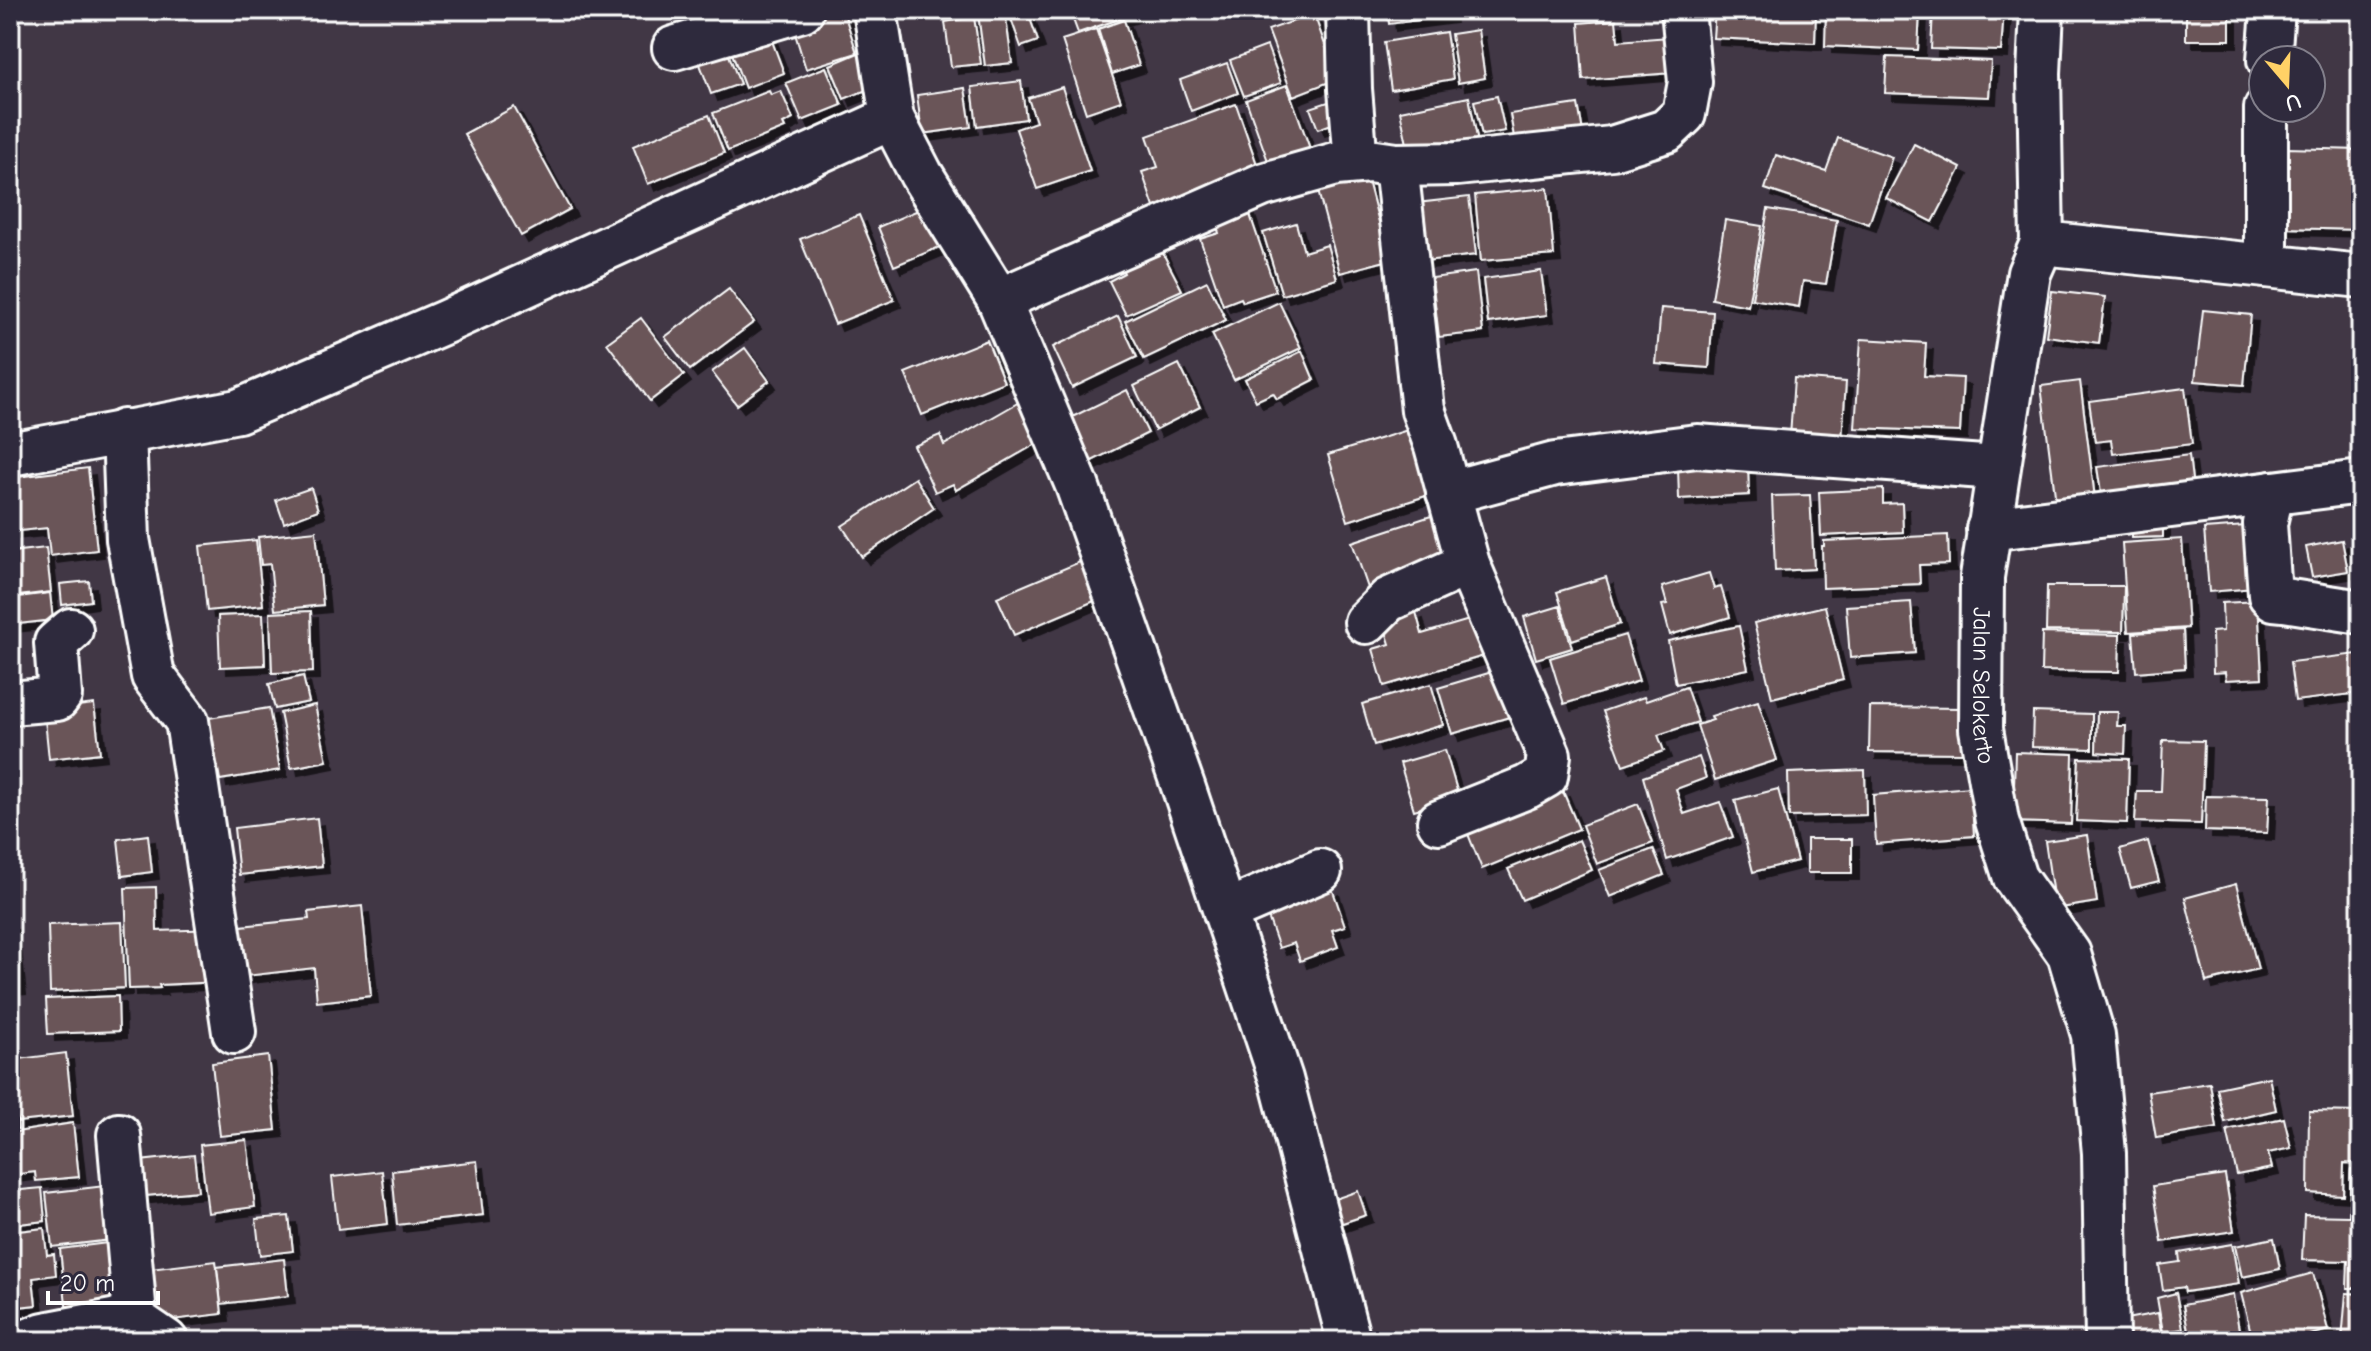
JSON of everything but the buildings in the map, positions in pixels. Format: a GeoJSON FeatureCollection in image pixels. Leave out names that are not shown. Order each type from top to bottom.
{"type":"FeatureCollection","features":[{"type":"Feature","properties":{"kind":"street"},"geometry":{"type":"LineString","coordinates":[[674,48],[802,10]]}},
{"type":"Feature","properties":{"kind":"street"},"geometry":{"type":"LineString","coordinates":[[875,10],[892,118],[921,174],[999,300],[1077,485],[1281,1079],[1349,1341]]}},
{"type":"Feature","properties":{"kind":"street"},"geometry":{"type":"LineString","coordinates":[[1348,10],[1350,89],[1376,164],[1423,410],[1468,564],[1549,755],[1546,776],[1527,787],[1439,822]]}},
{"type":"Feature","properties":{"kind":"street"},"geometry":{"type":"LineString","coordinates":[[999,300],[1262,185],[1336,164],[1457,164],[1612,148],[1666,131],[1684,114],[1690,82],[1683,10]]}},
{"type":"Feature","properties":{"kind":"street","name":"Jalan Selokerto"},"geometry":{"type":"LineString","coordinates":[[2042,10],[2039,73],[2042,243],[2029,273],[1988,529],[1982,577],[1981,729],[1997,821],[2015,878],[2069,954],[2093,1035],[2104,1153],[2107,1341]]}},
{"type":"Feature","properties":{"kind":"street"},"geometry":{"type":"LineString","coordinates":[[2270,44],[2273,10]]}},
{"type":"Feature","properties":{"kind":"street"},"geometry":{"type":"LineString","coordinates":[[10,454],[238,411],[445,322],[892,118]]}},
{"type":"Feature","properties":{"kind":"street"},"geometry":{"type":"LineString","coordinates":[[2266,124],[2266,266]]}},
{"type":"Feature","properties":{"kind":"street"},"geometry":{"type":"LineString","coordinates":[[2042,243],[2361,276]]}},
{"type":"Feature","properties":{"kind":"street"},"geometry":{"type":"LineString","coordinates":[[124,431],[128,539],[153,676],[187,721],[234,1032]]}},
{"type":"Feature","properties":{"kind":"street"},"geometry":{"type":"LineString","coordinates":[[1448,493],[1555,464],[1697,446],[1997,468]]}},
{"type":"Feature","properties":{"kind":"street"},"geometry":{"type":"LineString","coordinates":[[1988,529],[2361,482]]}},
{"type":"Feature","properties":{"kind":"street"},"geometry":{"type":"LineString","coordinates":[[2272,493],[2265,524],[2270,595],[2361,612]]}},
{"type":"Feature","properties":{"kind":"street"},"geometry":{"type":"LineString","coordinates":[[1366,622],[1388,600],[1468,564]]}},
{"type":"Feature","properties":{"kind":"street"},"geometry":{"type":"LineString","coordinates":[[10,703],[57,699],[60,695],[56,643],[71,630]]}},
{"type":"Feature","properties":{"kind":"street"},"geometry":{"type":"LineString","coordinates":[[1225,912],[1320,871]]}},
{"type":"Feature","properties":{"kind":"street"},"geometry":{"type":"LineString","coordinates":[[27,1341],[44,1334],[117,1320],[128,1315],[134,1304],[119,1135]]}},
{"type":"Feature","properties":{"kind":"street"},"geometry":{"type":"LineString","coordinates":[[128,1315],[166,1341]]}}]}
